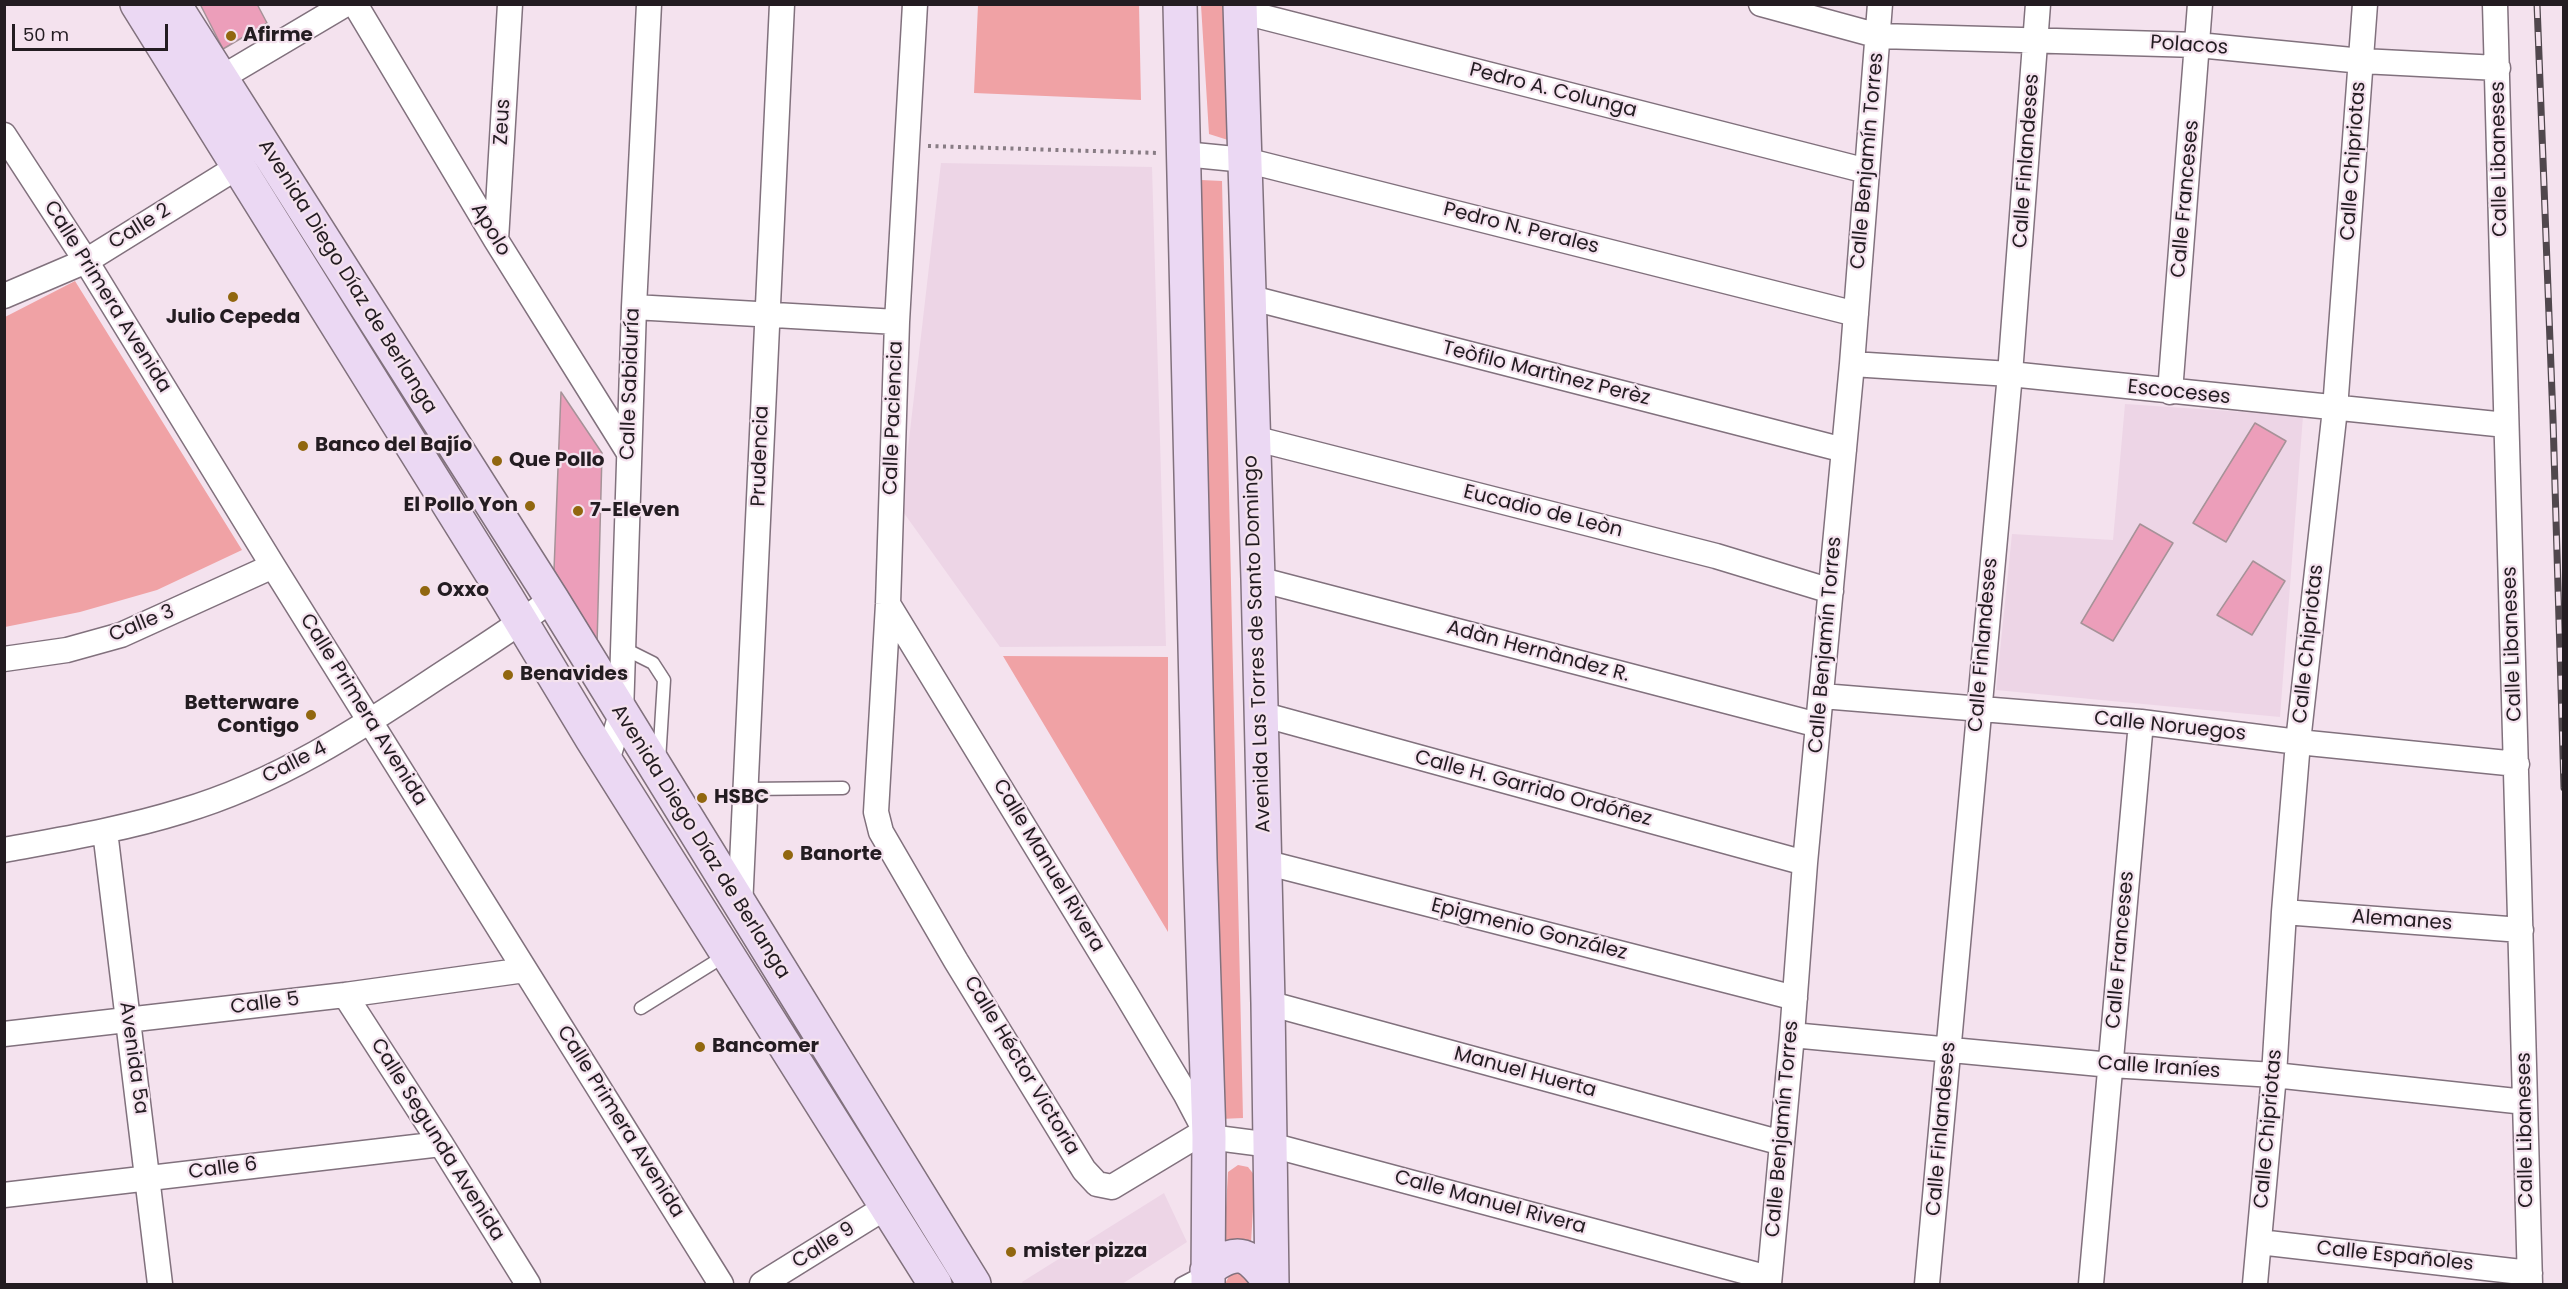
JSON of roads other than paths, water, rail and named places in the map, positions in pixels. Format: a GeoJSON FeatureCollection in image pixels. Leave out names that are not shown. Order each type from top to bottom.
{"type":"FeatureCollection","features":[{"type":"Feature","properties":{"kind":"main road","name":"Avenida Diego Díaz de Berlanga"},"geometry":{"type":"LineString","coordinates":[[137,4],[935,1284]]}},
{"type":"Feature","properties":{"kind":"main road","name":"Avenida Diego Díaz de Berlanga"},"geometry":{"type":"LineString","coordinates":[[174,4],[552,598],[621,714],[974,1284]]}},
{"type":"Feature","properties":{"kind":"main road"},"geometry":{"type":"LineString","coordinates":[[1180,4],[1207,1134],[1199,1280]]}},
{"type":"Feature","properties":{"kind":"main road","name":"Avenida Las Torres de Santo Domingo"},"geometry":{"type":"LineString","coordinates":[[1240,8],[1258,579],[1271,1145],[1271,1284]]}},
{"type":"Feature","properties":{"kind":"main road"},"geometry":{"type":"LineString","coordinates":[[1199,1280],[1223,1258],[1237,1254],[1254,1262],[1271,1284]]}},
{"type":"Feature","properties":{"kind":"street"},"geometry":{"type":"LineString","coordinates":[[221,78],[346,4]]}},
{"type":"Feature","properties":{"kind":"street","name":"Apolo"},"geometry":{"type":"LineString","coordinates":[[355,4],[496,240],[629,453]]}},
{"type":"Feature","properties":{"kind":"street","name":"Zeus"},"geometry":{"type":"LineString","coordinates":[[496,240],[510,4]]}},
{"type":"Feature","properties":{"kind":"street","name":"Calle Sabiduría"},"geometry":{"type":"LineString","coordinates":[[607,761],[621,714],[634,307],[649,4]]}},
{"type":"Feature","properties":{"kind":"street","name":"Prudencia"},"geometry":{"type":"LineString","coordinates":[[740,907],[782,4]]}},
{"type":"Feature","properties":{"kind":"street","name":"Calle Paciencia"},"geometry":{"type":"LineString","coordinates":[[881,832],[876,812],[888,604],[897,322],[915,4]]}},
{"type":"Feature","properties":{"kind":"street","name":"Polacos"},"geometry":{"type":"LineString","coordinates":[[1761,4],[1878,36],[2198,45],[2362,61],[2498,68]]}},
{"type":"Feature","properties":{"kind":"street","name":"Calle Benjamín Torres"},"geometry":{"type":"LineString","coordinates":[[1769,1281],[1792,1035],[1805,863],[1852,364],[1880,4]]}},
{"type":"Feature","properties":{"kind":"street","name":"Calle Finlandeses"},"geometry":{"type":"LineString","coordinates":[[1927,1284],[2010,375],[2038,4]]}},
{"type":"Feature","properties":{"kind":"street","name":"Calle Franceses"},"geometry":{"type":"LineString","coordinates":[[2170,392],[2200,4]]}},
{"type":"Feature","properties":{"kind":"street","name":"Calle Chipriotas"},"geometry":{"type":"LineString","coordinates":[[2255,1284],[2274,1075],[2283,912],[2298,742],[2335,409],[2365,4]]}},
{"type":"Feature","properties":{"kind":"street","name":"Calle Libaneses"},"geometry":{"type":"LineString","coordinates":[[2495,4],[2530,1279]]}},
{"type":"Feature","properties":{"kind":"street","name":"Pedro A. Colunga"},"geometry":{"type":"LineString","coordinates":[[1240,8],[1867,171]]}},
{"type":"Feature","properties":{"kind":"street","name":"Calle Primera Avenida"},"geometry":{"type":"LineString","coordinates":[[4,135],[86,261],[273,566],[721,1284]]}},
{"type":"Feature","properties":{"kind":"street","name":"Pedro N. Perales"},"geometry":{"type":"LineString","coordinates":[[1184,154],[1245,160],[1856,314]]}},
{"type":"Feature","properties":{"kind":"street","name":"Calle 2"},"geometry":{"type":"LineString","coordinates":[[4,296],[86,261],[239,166]]}},
{"type":"Feature","properties":{"kind":"street","name":"Teòfilo Martìnez Perèz"},"geometry":{"type":"LineString","coordinates":[[1248,297],[1844,450]]}},
{"type":"Feature","properties":{"kind":"street"},"geometry":{"type":"LineString","coordinates":[[634,307],[897,322]]}},
{"type":"Feature","properties":{"kind":"street","name":"Escoceses"},"geometry":{"type":"LineString","coordinates":[[1852,364],[2010,375],[2506,425]]}},
{"type":"Feature","properties":{"kind":"street","name":"Eucadio de Leòn"},"geometry":{"type":"LineString","coordinates":[[1253,438],[1716,556],[1831,591]]}},
{"type":"Feature","properties":{"kind":"street","name":"Calle 3"},"geometry":{"type":"LineString","coordinates":[[4,659],[68,650],[121,635],[273,566]]}},
{"type":"Feature","properties":{"kind":"street","name":"Adàn Hernàndez R."},"geometry":{"type":"LineString","coordinates":[[1258,579],[1818,725]]}},
{"type":"Feature","properties":{"kind":"street","name":"Calle 4"},"geometry":{"type":"LineString","coordinates":[[4,850],[105,831],[182,812],[265,780],[370,722],[521,622],[552,598]]}},
{"type":"Feature","properties":{"kind":"street","name":"Calle Manuel Rivera"},"geometry":{"type":"LineString","coordinates":[[888,604],[1126,994],[1207,1134],[1271,1145],[1769,1281]]}},
{"type":"Feature","properties":{"kind":"street","name":"Calle Noruegos"},"geometry":{"type":"LineString","coordinates":[[1822,696],[2141,722],[2298,742],[2517,764]]}},
{"type":"Feature","properties":{"kind":"street","name":"Calle H. Garrido Ordóñez"},"geometry":{"type":"LineString","coordinates":[[1261,714],[1805,863]]}},
{"type":"Feature","properties":{"kind":"street","name":"Calle Franceses"},"geometry":{"type":"LineString","coordinates":[[2091,1284],[2141,722]]}},
{"type":"Feature","properties":{"kind":"street","name":"Avenida 5a"},"geometry":{"type":"LineString","coordinates":[[105,831],[127,1020],[149,1178],[160,1284]]}},
{"type":"Feature","properties":{"kind":"street","name":"Calle Héctor Victoria"},"geometry":{"type":"LineString","coordinates":[[881,832],[1084,1170],[1097,1184],[1112,1187],[1207,1134]]}},
{"type":"Feature","properties":{"kind":"street","name":"Epigmenio González"},"geometry":{"type":"LineString","coordinates":[[1264,862],[1795,998]]}},
{"type":"Feature","properties":{"kind":"street","name":"Alemanes"},"geometry":{"type":"LineString","coordinates":[[2283,912],[2521,930]]}},
{"type":"Feature","properties":{"kind":"street","name":"Calle 5"},"geometry":{"type":"LineString","coordinates":[[4,1034],[345,995],[525,970]]}},
{"type":"Feature","properties":{"kind":"street","name":"Calle Segunda Avenida"},"geometry":{"type":"LineString","coordinates":[[345,995],[528,1284]]}},
{"type":"Feature","properties":{"kind":"street","name":"Manuel Huerta"},"geometry":{"type":"LineString","coordinates":[[1268,1003],[1782,1143]]}},
{"type":"Feature","properties":{"kind":"street","name":"Calle Iraníes"},"geometry":{"type":"LineString","coordinates":[[1792,1035],[2111,1065],[2274,1075],[2525,1102]]}},
{"type":"Feature","properties":{"kind":"street","name":"Calle 6"},"geometry":{"type":"LineString","coordinates":[[4,1195],[441,1144]]}},
{"type":"Feature","properties":{"kind":"street","name":"Calle 9"},"geometry":{"type":"LineString","coordinates":[[762,1284],[886,1207]]}},
{"type":"Feature","properties":{"kind":"street","name":"Calle Españoles"},"geometry":{"type":"LineString","coordinates":[[2259,1242],[2530,1279]]}},
{"type":"Feature","properties":{"kind":"lane"},"geometry":{"type":"LineString","coordinates":[[623,648],[653,663],[664,680],[658,774]]}},
{"type":"Feature","properties":{"kind":"lane"},"geometry":{"type":"LineString","coordinates":[[747,789],[843,788]]}},
{"type":"Feature","properties":{"kind":"lane"},"geometry":{"type":"LineString","coordinates":[[640,1008],[728,954]]}},
{"type":"Feature","properties":{"kind":"railway"},"geometry":{"type":"LineString","coordinates":[[2537,4],[2564,788]]}},
{"type":"Feature","properties":{"kind":"place","name":"Afirme"},"geometry":{"type":"Point","coordinates":[231,36]}},
{"type":"Feature","properties":{"kind":"place","name":"Julio Cepeda"},"geometry":{"type":"Point","coordinates":[233,297]}},
{"type":"Feature","properties":{"kind":"place","name":"Banco del Bajío"},"geometry":{"type":"Point","coordinates":[303,446]}},
{"type":"Feature","properties":{"kind":"place","name":"Que Pollo"},"geometry":{"type":"Point","coordinates":[497,461]}},
{"type":"Feature","properties":{"kind":"place","name":"El Pollo Yon"},"geometry":{"type":"Point","coordinates":[530,506]}},
{"type":"Feature","properties":{"kind":"place","name":"7-Eleven"},"geometry":{"type":"Point","coordinates":[578,511]}},
{"type":"Feature","properties":{"kind":"place","name":"Oxxo"},"geometry":{"type":"Point","coordinates":[425,591]}},
{"type":"Feature","properties":{"kind":"place","name":"Benavides"},"geometry":{"type":"Point","coordinates":[508,675]}},
{"type":"Feature","properties":{"kind":"place","name":"Betterware Contigo"},"geometry":{"type":"Point","coordinates":[311,715]}},
{"type":"Feature","properties":{"kind":"place","name":"HSBC"},"geometry":{"type":"Point","coordinates":[702,798]}},
{"type":"Feature","properties":{"kind":"place","name":"Banorte"},"geometry":{"type":"Point","coordinates":[788,855]}},
{"type":"Feature","properties":{"kind":"place","name":"Bancomer"},"geometry":{"type":"Point","coordinates":[700,1047]}},
{"type":"Feature","properties":{"kind":"place","name":"mister pizza"},"geometry":{"type":"Point","coordinates":[1011,1252]}}]}
